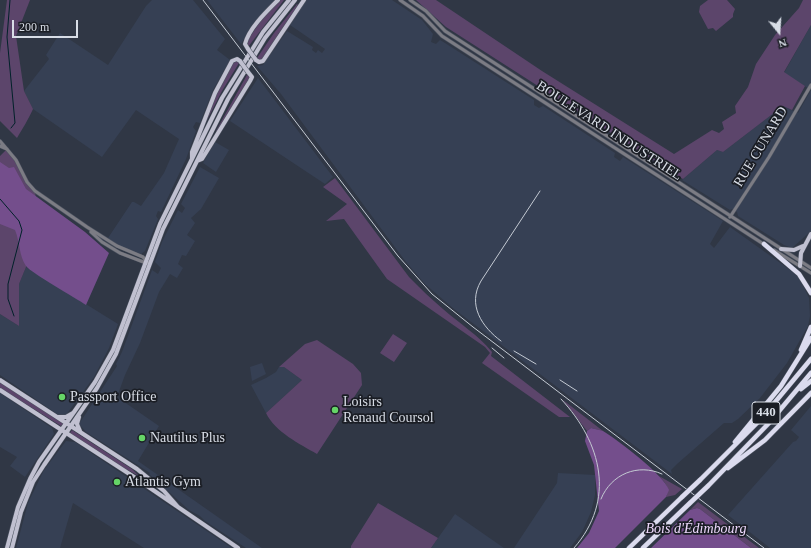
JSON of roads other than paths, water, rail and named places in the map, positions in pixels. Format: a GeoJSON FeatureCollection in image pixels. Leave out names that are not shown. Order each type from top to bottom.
{"type":"FeatureCollection","features":[{"type":"Feature","properties":{"kind":"highway"},"geometry":{"type":"LineString","coordinates":[[764,244],[799,274],[811,293]]}},
{"type":"Feature","properties":{"kind":"highway"},"geometry":{"type":"LineString","coordinates":[[791,372],[811,327]]}},
{"type":"Feature","properties":{"kind":"highway"},"geometry":{"type":"LineString","coordinates":[[717,463],[765,407],[791,372],[811,338]]}},
{"type":"Feature","properties":{"kind":"highway","name":"440"},"geometry":{"type":"LineString","coordinates":[[629,548],[700,480],[769,410],[811,358]]}},
{"type":"Feature","properties":{"kind":"highway","name":"440"},"geometry":{"type":"LineString","coordinates":[[643,548],[708,486],[793,395],[811,373]]}},
{"type":"Feature","properties":{"kind":"highway"},"geometry":{"type":"LineString","coordinates":[[793,395],[811,381]]}},
{"type":"Feature","properties":{"kind":"highway"},"geometry":{"type":"LineString","coordinates":[[718,475],[765,440],[811,393]]}},
{"type":"Feature","properties":{"kind":"main road"},"geometry":{"type":"LineString","coordinates":[[278,0],[247,37],[245,44],[259,62],[262,61],[304,0]]}},
{"type":"Feature","properties":{"kind":"main road"},"geometry":{"type":"LineString","coordinates":[[7,548],[14,518],[24,490],[39,462],[79,414],[103,379],[116,354],[163,229],[232,81],[268,25],[289,0]]}},
{"type":"Feature","properties":{"kind":"main road"},"geometry":{"type":"LineString","coordinates":[[69,425],[75,411],[97,380],[113,350],[160,224],[194,160],[236,84],[265,38],[295,0],[300,4]]}},
{"type":"Feature","properties":{"kind":"main road"},"geometry":{"type":"LineString","coordinates":[[237,59],[248,72],[251,79],[206,154],[194,160],[192,152],[200,128],[226,72],[234,60],[237,59]]}},
{"type":"Feature","properties":{"kind":"main road"},"geometry":{"type":"LineString","coordinates":[[800,266],[799,260],[804,246],[811,234]]}},
{"type":"Feature","properties":{"kind":"main road"},"geometry":{"type":"LineString","coordinates":[[781,249],[794,250],[804,246]]}},
{"type":"Feature","properties":{"kind":"main road"},"geometry":{"type":"LineString","coordinates":[[0,380],[142,473],[173,499],[179,507]]}},
{"type":"Feature","properties":{"kind":"main road"},"geometry":{"type":"LineString","coordinates":[[0,390],[137,479],[171,504],[179,507],[238,548]]}},
{"type":"Feature","properties":{"kind":"main road"},"geometry":{"type":"LineString","coordinates":[[57,417],[66,417],[75,411]]}},
{"type":"Feature","properties":{"kind":"main road"},"geometry":{"type":"LineString","coordinates":[[79,414],[77,424],[80,432]]}},
{"type":"Feature","properties":{"kind":"main road"},"geometry":{"type":"LineString","coordinates":[[12,548],[21,512],[30,489],[40,470],[59,443],[64,432]]}},
{"type":"Feature","properties":{"kind":"main road"},"geometry":{"type":"LineString","coordinates":[[59,443],[65,440],[74,439]]}},
{"type":"Feature","properties":{"kind":"street","name":"BOULEVARD INDUSTRIEL"},"geometry":{"type":"LineString","coordinates":[[400,0],[421,14],[442,36],[811,273]]}},
{"type":"Feature","properties":{"kind":"street","name":"BOULEVARD INDUSTRIEL"},"geometry":{"type":"LineString","coordinates":[[410,0],[424,10],[452,36],[811,268]]}},
{"type":"Feature","properties":{"kind":"street","name":"RUE CUNARD"},"geometry":{"type":"LineString","coordinates":[[728,221],[769,157],[811,85]]}},
{"type":"Feature","properties":{"kind":"street"},"geometry":{"type":"LineString","coordinates":[[0,141],[21,168],[30,187],[87,228],[112,249],[150,264]]}},
{"type":"Feature","properties":{"kind":"street"},"geometry":{"type":"LineString","coordinates":[[0,146],[6,149]]}},
{"type":"Feature","properties":{"kind":"waterway"},"geometry":{"type":"LineString","coordinates":[[10,0],[7,37],[15,123],[11,128]]}},
{"type":"Feature","properties":{"kind":"waterway"},"geometry":{"type":"LineString","coordinates":[[0,199],[19,221],[22,230],[8,284],[8,299],[14,316]]}},
{"type":"Feature","properties":{"kind":"railway"},"geometry":{"type":"LineString","coordinates":[[203,0],[398,256],[432,294],[473,327],[764,548]]}},
{"type":"Feature","properties":{"kind":"railway"},"geometry":{"type":"LineString","coordinates":[[501,341],[488,329],[479,315],[476,307],[477,290],[481,281],[540,191]]}},
{"type":"Feature","properties":{"kind":"railway"},"geometry":{"type":"LineString","coordinates":[[492,348],[504,358]]}},
{"type":"Feature","properties":{"kind":"railway"},"geometry":{"type":"LineString","coordinates":[[514,351],[536,364]]}},
{"type":"Feature","properties":{"kind":"railway"},"geometry":{"type":"LineString","coordinates":[[560,380],[577,391]]}},
{"type":"Feature","properties":{"kind":"railway"},"geometry":{"type":"LineString","coordinates":[[561,399],[575,416],[586,434],[594,453],[599,472],[599,491],[595,511],[587,530],[574,548]]}},
{"type":"Feature","properties":{"kind":"railway"},"geometry":{"type":"LineString","coordinates":[[601,499],[611,483],[626,473],[635,470],[644,470],[662,474]]}},
{"type":"Feature","properties":{"kind":"place","name":"Passport Office"},"geometry":{"type":"Point","coordinates":[62,397]}},
{"type":"Feature","properties":{"kind":"place","name":"Loisirs Renaud Coursol"},"geometry":{"type":"Point","coordinates":[335,410]}},
{"type":"Feature","properties":{"kind":"place","name":"Nautilus Plus"},"geometry":{"type":"Point","coordinates":[142,438]}},
{"type":"Feature","properties":{"kind":"place","name":"Atlantis Gym"},"geometry":{"type":"Point","coordinates":[117,482]}},
{"type":"Feature","properties":{"kind":"park label","name":"Bois d'Édimbourg"},"geometry":{"type":"Point","coordinates":[696,529]}}]}
